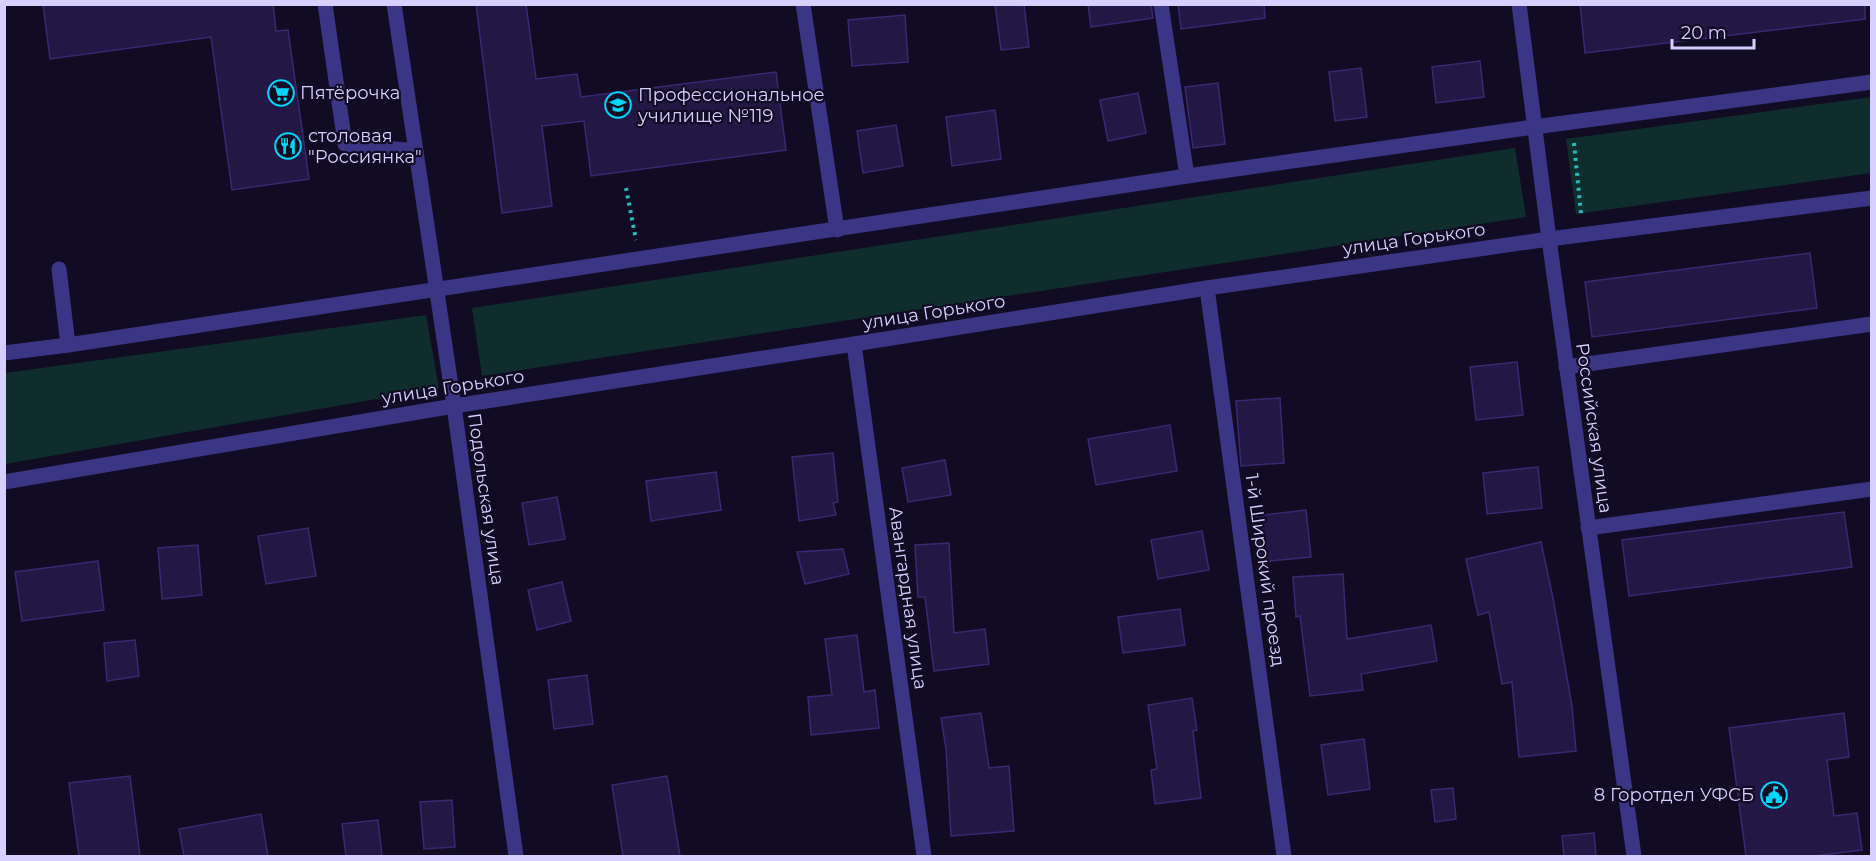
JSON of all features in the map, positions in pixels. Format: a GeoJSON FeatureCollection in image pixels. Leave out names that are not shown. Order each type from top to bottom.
{"type":"FeatureCollection","features":[{"type":"Feature","properties":{"kind":"street"},"geometry":{"type":"LineString","coordinates":[[325,4],[345,144],[416,150]]}},
{"type":"Feature","properties":{"kind":"street","name":"Подольская улица"},"geometry":{"type":"LineString","coordinates":[[394,4],[454,406],[516,856]]}},
{"type":"Feature","properties":{"kind":"street"},"geometry":{"type":"LineString","coordinates":[[802,4],[837,230]]}},
{"type":"Feature","properties":{"kind":"street"},"geometry":{"type":"LineString","coordinates":[[1161,4],[1187,176]]}},
{"type":"Feature","properties":{"kind":"street","name":"Российская улица"},"geometry":{"type":"LineString","coordinates":[[1519,4],[1548,239],[1634,856]]}},
{"type":"Feature","properties":{"kind":"street"},"geometry":{"type":"LineString","coordinates":[[4,353],[1187,176],[1872,82]]}},
{"type":"Feature","properties":{"kind":"street","name":"улица Горького"},"geometry":{"type":"LineString","coordinates":[[4,482],[454,406],[1207,288],[1548,239],[1872,198]]}},
{"type":"Feature","properties":{"kind":"street"},"geometry":{"type":"LineString","coordinates":[[59,269],[68,345]]}},
{"type":"Feature","properties":{"kind":"street","name":"1-й Широкий проезд"},"geometry":{"type":"LineString","coordinates":[[1207,288],[1284,856]]}},
{"type":"Feature","properties":{"kind":"street"},"geometry":{"type":"LineString","coordinates":[[1566,367],[1872,324]]}},
{"type":"Feature","properties":{"kind":"street","name":"Авангардная улица"},"geometry":{"type":"LineString","coordinates":[[854,344],[924,856]]}},
{"type":"Feature","properties":{"kind":"street"},"geometry":{"type":"LineString","coordinates":[[1588,528],[1872,489]]}},
{"type":"Feature","properties":{"kind":"path"},"geometry":{"type":"LineString","coordinates":[[1572,122],[1583,235]]}},
{"type":"Feature","properties":{"kind":"path"},"geometry":{"type":"LineString","coordinates":[[626,188],[640,258]]}},
{"type":"Feature","properties":{"kind":"green space"},"geometry":{"type":"Polygon","coordinates":[[[1871,97],[1871,173],[1576,214],[1566,139],[1871,97]]]}},
{"type":"Feature","properties":{"kind":"green space"},"geometry":{"type":"Polygon","coordinates":[[[1515,148],[1526,217],[482,376],[472,308],[1515,148]]]}},
{"type":"Feature","properties":{"kind":"green space"},"geometry":{"type":"Polygon","coordinates":[[[426,315],[439,388],[5,464],[5,373],[426,315]]]}},
{"type":"Feature","properties":{"kind":"building"},"geometry":{"type":"Polygon","coordinates":[[[43,4],[273,4],[276,31],[288,30],[309,179],[232,190],[211,37],[50,59],[43,4]]]}},
{"type":"Feature","properties":{"kind":"building"},"geometry":{"type":"Polygon","coordinates":[[[476,4],[526,4],[536,79],[577,74],[581,97],[776,72],[786,150],[591,176],[584,121],[542,126],[552,206],[502,213],[476,4]]]}},
{"type":"Feature","properties":{"kind":"building"},"geometry":{"type":"Polygon","coordinates":[[[995,4],[1024,4],[1029,47],[1001,50],[995,4]]]}},
{"type":"Feature","properties":{"kind":"building"},"geometry":{"type":"Polygon","coordinates":[[[1088,4],[1151,4],[1153,18],[1091,27],[1088,4]]]}},
{"type":"Feature","properties":{"kind":"building"},"geometry":{"type":"Polygon","coordinates":[[[1178,4],[1264,4],[1265,18],[1181,29],[1178,4]]]}},
{"type":"Feature","properties":{"kind":"building"},"geometry":{"type":"Polygon","coordinates":[[[1580,4],[1865,4],[1865,19],[1585,53],[1580,4]]]}},
{"type":"Feature","properties":{"kind":"building"},"geometry":{"type":"Polygon","coordinates":[[[905,15],[908,62],[852,66],[848,20],[905,15]]]}},
{"type":"Feature","properties":{"kind":"building"},"geometry":{"type":"Polygon","coordinates":[[[1480,61],[1484,97],[1436,103],[1432,67],[1480,61]]]}},
{"type":"Feature","properties":{"kind":"building"},"geometry":{"type":"Polygon","coordinates":[[[1361,68],[1367,117],[1335,121],[1329,72],[1361,68]]]}},
{"type":"Feature","properties":{"kind":"building"},"geometry":{"type":"Polygon","coordinates":[[[1218,83],[1225,144],[1193,148],[1185,87],[1218,83]]]}},
{"type":"Feature","properties":{"kind":"building"},"geometry":{"type":"Polygon","coordinates":[[[1138,93],[1146,133],[1108,141],[1100,100],[1138,93]]]}},
{"type":"Feature","properties":{"kind":"building"},"geometry":{"type":"Polygon","coordinates":[[[995,110],[1001,159],[952,166],[946,117],[995,110]]]}},
{"type":"Feature","properties":{"kind":"building"},"geometry":{"type":"Polygon","coordinates":[[[896,125],[903,166],[863,173],[857,131],[896,125]]]}},
{"type":"Feature","properties":{"kind":"building"},"geometry":{"type":"Polygon","coordinates":[[[1810,253],[1817,308],[1592,337],[1585,282],[1810,253]]]}},
{"type":"Feature","properties":{"kind":"building"},"geometry":{"type":"Polygon","coordinates":[[[1517,362],[1523,415],[1476,420],[1470,367],[1517,362]]]}},
{"type":"Feature","properties":{"kind":"building"},"geometry":{"type":"Polygon","coordinates":[[[1280,398],[1284,463],[1241,466],[1236,401],[1280,398]]]}},
{"type":"Feature","properties":{"kind":"building"},"geometry":{"type":"Polygon","coordinates":[[[1170,425],[1177,471],[1096,485],[1088,439],[1170,425]]]}},
{"type":"Feature","properties":{"kind":"building"},"geometry":{"type":"Polygon","coordinates":[[[833,453],[838,502],[833,503],[836,515],[799,521],[792,457],[833,453]]]}},
{"type":"Feature","properties":{"kind":"building"},"geometry":{"type":"Polygon","coordinates":[[[945,460],[951,495],[908,502],[902,468],[945,460]]]}},
{"type":"Feature","properties":{"kind":"building"},"geometry":{"type":"Polygon","coordinates":[[[1538,467],[1542,508],[1487,514],[1483,473],[1538,467]]]}},
{"type":"Feature","properties":{"kind":"building"},"geometry":{"type":"Polygon","coordinates":[[[716,472],[721,510],[651,521],[646,481],[716,472]]]}},
{"type":"Feature","properties":{"kind":"building"},"geometry":{"type":"Polygon","coordinates":[[[557,497],[565,539],[529,545],[522,503],[557,497]]]}},
{"type":"Feature","properties":{"kind":"building"},"geometry":{"type":"Polygon","coordinates":[[[1306,510],[1311,557],[1261,562],[1256,516],[1306,510]]]}},
{"type":"Feature","properties":{"kind":"building"},"geometry":{"type":"Polygon","coordinates":[[[1844,512],[1852,567],[1629,596],[1622,540],[1844,512]]]}},
{"type":"Feature","properties":{"kind":"building"},"geometry":{"type":"Polygon","coordinates":[[[308,528],[316,576],[266,584],[258,536],[308,528]]]}},
{"type":"Feature","properties":{"kind":"building"},"geometry":{"type":"Polygon","coordinates":[[[1202,531],[1209,570],[1158,579],[1151,540],[1202,531]]]}},
{"type":"Feature","properties":{"kind":"building"},"geometry":{"type":"Polygon","coordinates":[[[1541,542],[1572,706],[1576,751],[1519,757],[1512,682],[1502,684],[1489,612],[1478,615],[1466,559],[1541,542]]]}},
{"type":"Feature","properties":{"kind":"building"},"geometry":{"type":"Polygon","coordinates":[[[949,543],[954,633],[985,629],[989,664],[934,671],[925,597],[918,597],[915,545],[949,543]]]}},
{"type":"Feature","properties":{"kind":"building"},"geometry":{"type":"Polygon","coordinates":[[[198,545],[202,595],[162,599],[158,548],[198,545]]]}},
{"type":"Feature","properties":{"kind":"building"},"geometry":{"type":"Polygon","coordinates":[[[843,549],[849,574],[805,584],[797,552],[843,549]]]}},
{"type":"Feature","properties":{"kind":"building"},"geometry":{"type":"Polygon","coordinates":[[[98,561],[104,610],[22,621],[15,572],[98,561]]]}},
{"type":"Feature","properties":{"kind":"building"},"geometry":{"type":"Polygon","coordinates":[[[1343,574],[1347,639],[1431,625],[1437,661],[1361,674],[1363,690],[1310,696],[1300,616],[1296,617],[1293,577],[1343,574]]]}},
{"type":"Feature","properties":{"kind":"building"},"geometry":{"type":"Polygon","coordinates":[[[562,582],[571,621],[537,630],[528,590],[562,582]]]}},
{"type":"Feature","properties":{"kind":"building"},"geometry":{"type":"Polygon","coordinates":[[[1180,609],[1185,645],[1123,653],[1118,617],[1180,609]]]}},
{"type":"Feature","properties":{"kind":"building"},"geometry":{"type":"Polygon","coordinates":[[[857,635],[864,692],[875,690],[879,728],[811,735],[808,697],[832,695],[825,639],[857,635]]]}},
{"type":"Feature","properties":{"kind":"building"},"geometry":{"type":"Polygon","coordinates":[[[135,640],[139,676],[107,681],[104,643],[135,640]]]}},
{"type":"Feature","properties":{"kind":"building"},"geometry":{"type":"Polygon","coordinates":[[[587,675],[593,724],[554,729],[548,680],[587,675]]]}},
{"type":"Feature","properties":{"kind":"building"},"geometry":{"type":"Polygon","coordinates":[[[1192,698],[1197,730],[1193,731],[1201,798],[1155,804],[1151,770],[1157,769],[1148,705],[1192,698]]]}},
{"type":"Feature","properties":{"kind":"building"},"geometry":{"type":"Polygon","coordinates":[[[981,713],[989,768],[1009,766],[1014,831],[951,836],[946,749],[941,718],[981,713]]]}},
{"type":"Feature","properties":{"kind":"building"},"geometry":{"type":"Polygon","coordinates":[[[1844,713],[1849,757],[1827,760],[1834,816],[1857,813],[1862,850],[1814,856],[1746,856],[1729,728],[1844,713]]]}},
{"type":"Feature","properties":{"kind":"building"},"geometry":{"type":"Polygon","coordinates":[[[1364,739],[1370,789],[1328,795],[1321,745],[1364,739]]]}},
{"type":"Feature","properties":{"kind":"building"},"geometry":{"type":"Polygon","coordinates":[[[130,776],[140,856],[79,856],[69,783],[130,776]]]}},
{"type":"Feature","properties":{"kind":"building"},"geometry":{"type":"Polygon","coordinates":[[[667,776],[680,856],[623,856],[612,785],[667,776]]]}},
{"type":"Feature","properties":{"kind":"building"},"geometry":{"type":"Polygon","coordinates":[[[1453,788],[1456,819],[1435,822],[1431,790],[1453,788]]]}},
{"type":"Feature","properties":{"kind":"building"},"geometry":{"type":"Polygon","coordinates":[[[452,800],[455,847],[424,849],[420,802],[452,800]]]}},
{"type":"Feature","properties":{"kind":"building"},"geometry":{"type":"Polygon","coordinates":[[[261,814],[268,856],[184,856],[179,829],[261,814]]]}},
{"type":"Feature","properties":{"kind":"building"},"geometry":{"type":"Polygon","coordinates":[[[378,820],[382,856],[346,856],[342,824],[378,820]]]}},
{"type":"Feature","properties":{"kind":"building"},"geometry":{"type":"Polygon","coordinates":[[[1594,833],[1596,856],[1564,856],[1562,836],[1594,833]]]}},
{"type":"Feature","properties":{"kind":"place","name":"Пятёрочка"},"geometry":{"type":"Point","coordinates":[281,93]}},
{"type":"Feature","properties":{"kind":"place","name":"Профессиональное училище №119"},"geometry":{"type":"Point","coordinates":[618,105]}},
{"type":"Feature","properties":{"kind":"place","name":"столовая \"Россиянка\""},"geometry":{"type":"Point","coordinates":[288,146]}},
{"type":"Feature","properties":{"kind":"place","name":"8 Горотдел УФСБ"},"geometry":{"type":"Point","coordinates":[1774,795]}}]}
